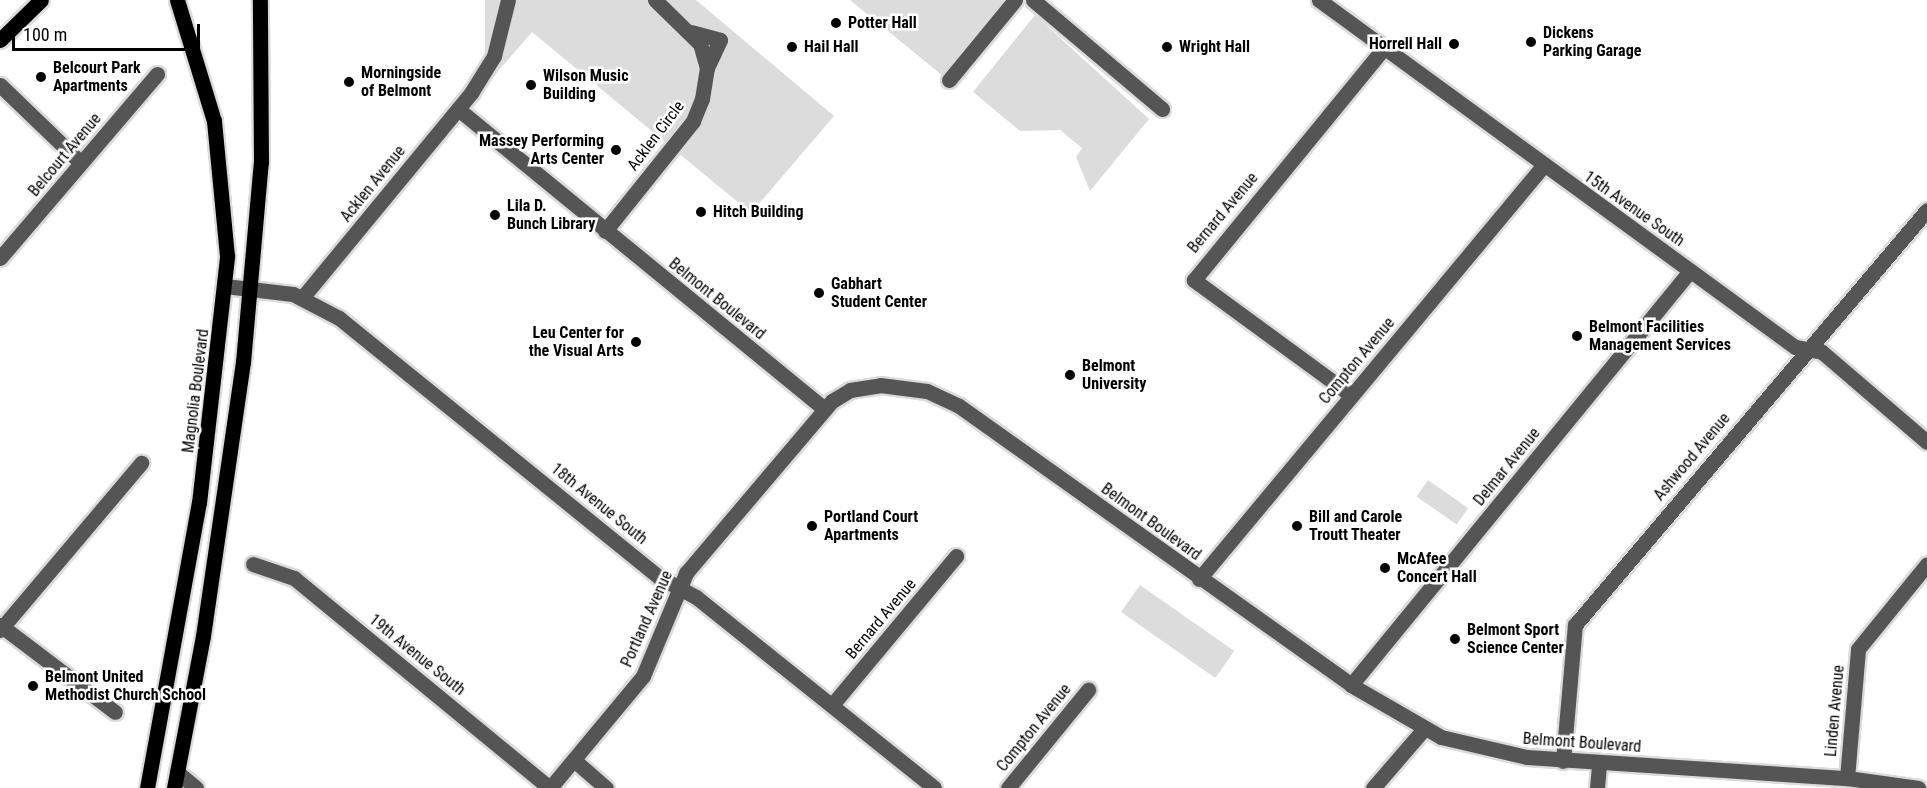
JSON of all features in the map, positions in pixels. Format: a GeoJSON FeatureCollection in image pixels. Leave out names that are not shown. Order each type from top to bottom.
{"type":"FeatureCollection","features":[{"type":"Feature","properties":{"kind":"main road"},"geometry":{"type":"LineString","coordinates":[[0,40],[41,0]]}},
{"type":"Feature","properties":{"kind":"main road","name":"Magnolia Boulevard"},"geometry":{"type":"LineString","coordinates":[[147,788],[200,503],[225,286],[228,230],[214,121],[177,0]]}},
{"type":"Feature","properties":{"kind":"main road"},"geometry":{"type":"LineString","coordinates":[[174,788],[227,489],[250,288],[261,162],[260,0]]}},
{"type":"Feature","properties":{"kind":"street","name":"Acklen Avenue"},"geometry":{"type":"LineString","coordinates":[[302,298],[471,93],[494,56],[508,0]]}},
{"type":"Feature","properties":{"kind":"street","name":"Acklen Circle"},"geometry":{"type":"LineString","coordinates":[[605,231],[693,121],[707,68],[692,32],[655,0]]}},
{"type":"Feature","properties":{"kind":"street"},"geometry":{"type":"LineString","coordinates":[[949,80],[1015,0]]}},
{"type":"Feature","properties":{"kind":"street"},"geometry":{"type":"LineString","coordinates":[[1033,0],[1162,109]]}},
{"type":"Feature","properties":{"kind":"street","name":"15th Avenue South"},"geometry":{"type":"LineString","coordinates":[[1319,0],[1543,166],[1795,347],[1822,352],[1927,442]]}},
{"type":"Feature","properties":{"kind":"street","name":"Bernard Avenue"},"geometry":{"type":"LineString","coordinates":[[1351,395],[1194,280],[1384,48]]}},
{"type":"Feature","properties":{"kind":"street","name":"Belcourt Avenue"},"geometry":{"type":"LineString","coordinates":[[0,258],[157,74]]}},
{"type":"Feature","properties":{"kind":"street"},"geometry":{"type":"LineString","coordinates":[[0,85],[81,163]]}},
{"type":"Feature","properties":{"kind":"street","name":"Belmont Boulevard"},"geometry":{"type":"LineString","coordinates":[[458,109],[824,409],[842,393],[869,386],[939,396],[1351,685],[1424,729],[1478,748],[1563,761],[1847,778],[1917,788]]}},
{"type":"Feature","properties":{"kind":"street","name":"Compton Avenue"},"geometry":{"type":"LineString","coordinates":[[1199,579],[1543,166]]}},
{"type":"Feature","properties":{"kind":"street","name":"Ashwood Avenue"},"geometry":{"type":"LineString","coordinates":[[1563,761],[1575,625],[1927,210]]}},
{"type":"Feature","properties":{"kind":"street","name":"Delmar Avenue"},"geometry":{"type":"LineString","coordinates":[[1351,685],[1690,271]]}},
{"type":"Feature","properties":{"kind":"street","name":"18th Avenue South"},"geometry":{"type":"LineString","coordinates":[[225,286],[250,288],[302,298],[359,332],[934,788]]}},
{"type":"Feature","properties":{"kind":"street","name":"Portland Avenue"},"geometry":{"type":"LineString","coordinates":[[550,788],[575,761],[643,676],[678,587],[824,409]]}},
{"type":"Feature","properties":{"kind":"street"},"geometry":{"type":"LineString","coordinates":[[115,712],[1,628],[141,463]]}},
{"type":"Feature","properties":{"kind":"street","name":"Bernard Avenue"},"geometry":{"type":"LineString","coordinates":[[832,705],[956,556]]}},
{"type":"Feature","properties":{"kind":"street","name":"19th Avenue South"},"geometry":{"type":"LineString","coordinates":[[253,564],[294,578],[550,788]]}},
{"type":"Feature","properties":{"kind":"street","name":"Linden Avenue"},"geometry":{"type":"LineString","coordinates":[[1847,778],[1858,649],[1927,564]]}},
{"type":"Feature","properties":{"kind":"street","name":"Compton Avenue"},"geometry":{"type":"LineString","coordinates":[[1008,788],[1088,690]]}},
{"type":"Feature","properties":{"kind":"street"},"geometry":{"type":"LineString","coordinates":[[1373,788],[1424,729]]}},
{"type":"Feature","properties":{"kind":"street"},"geometry":{"type":"LineString","coordinates":[[575,761],[606,788]]}},
{"type":"Feature","properties":{"kind":"street"},"geometry":{"type":"LineString","coordinates":[[1597,788],[1599,763]]}},
{"type":"Feature","properties":{"kind":"street"},"geometry":{"type":"LineString","coordinates":[[177,772],[196,788]]}},
{"type":"Feature","properties":{"kind":"shaded area"},"geometry":{"type":"Polygon","coordinates":[[[485,0],[696,0],[834,116],[751,213],[532,32],[493,77],[485,71],[485,0]]]}},
{"type":"Feature","properties":{"kind":"shaded area"},"geometry":{"type":"Polygon","coordinates":[[[850,0],[1006,0],[943,76],[850,0]]]}},
{"type":"Feature","properties":{"kind":"shaded area"},"geometry":{"type":"Polygon","coordinates":[[[1035,15],[1149,119],[1090,191],[1076,157],[1082,148],[1060,130],[1020,131],[973,92],[1035,15]]]}},
{"type":"Feature","properties":{"kind":"shaded area"},"geometry":{"type":"Polygon","coordinates":[[[1428,480],[1468,508],[1457,524],[1417,496],[1428,480]]]}},
{"type":"Feature","properties":{"kind":"shaded area"},"geometry":{"type":"Polygon","coordinates":[[[1140,585],[1234,651],[1215,678],[1121,612],[1140,585]]]}},
{"type":"Feature","properties":{"kind":"place","name":"Potter Hall"},"geometry":{"type":"Point","coordinates":[836,23]}},
{"type":"Feature","properties":{"kind":"place","name":"Dickens Parking Garage"},"geometry":{"type":"Point","coordinates":[1531,42]}},
{"type":"Feature","properties":{"kind":"place","name":"Horrell Hall"},"geometry":{"type":"Point","coordinates":[1454,44]}},
{"type":"Feature","properties":{"kind":"place","name":"Hail Hall"},"geometry":{"type":"Point","coordinates":[792,47]}},
{"type":"Feature","properties":{"kind":"place","name":"Wright Hall"},"geometry":{"type":"Point","coordinates":[1167,47]}},
{"type":"Feature","properties":{"kind":"place","name":"Belcourt Park Apartments"},"geometry":{"type":"Point","coordinates":[41,77]}},
{"type":"Feature","properties":{"kind":"place","name":"Morningside of Belmont"},"geometry":{"type":"Point","coordinates":[349,82]}},
{"type":"Feature","properties":{"kind":"place","name":"Wilson Music Building"},"geometry":{"type":"Point","coordinates":[531,85]}},
{"type":"Feature","properties":{"kind":"place","name":"Massey Performing Arts Center"},"geometry":{"type":"Point","coordinates":[616,150]}},
{"type":"Feature","properties":{"kind":"place","name":"Hitch Building"},"geometry":{"type":"Point","coordinates":[701,212]}},
{"type":"Feature","properties":{"kind":"place","name":"Lila D. Bunch Library"},"geometry":{"type":"Point","coordinates":[495,215]}},
{"type":"Feature","properties":{"kind":"place","name":"Gabhart Student Center"},"geometry":{"type":"Point","coordinates":[819,293]}},
{"type":"Feature","properties":{"kind":"place","name":"Belmont Facilities Management Services"},"geometry":{"type":"Point","coordinates":[1577,336]}},
{"type":"Feature","properties":{"kind":"place","name":"Leu Center for the Visual Arts"},"geometry":{"type":"Point","coordinates":[636,342]}},
{"type":"Feature","properties":{"kind":"place","name":"Belmont University"},"geometry":{"type":"Point","coordinates":[1070,375]}},
{"type":"Feature","properties":{"kind":"place","name":"Portland Court Apartments"},"geometry":{"type":"Point","coordinates":[812,526]}},
{"type":"Feature","properties":{"kind":"place","name":"Bill and Carole Troutt Theater"},"geometry":{"type":"Point","coordinates":[1297,526]}},
{"type":"Feature","properties":{"kind":"place","name":"McAfee Concert Hall"},"geometry":{"type":"Point","coordinates":[1385,568]}},
{"type":"Feature","properties":{"kind":"place","name":"Belmont Sport Science Center"},"geometry":{"type":"Point","coordinates":[1455,639]}},
{"type":"Feature","properties":{"kind":"place","name":"Belmont United Methodist Church School"},"geometry":{"type":"Point","coordinates":[33,686]}}]}
